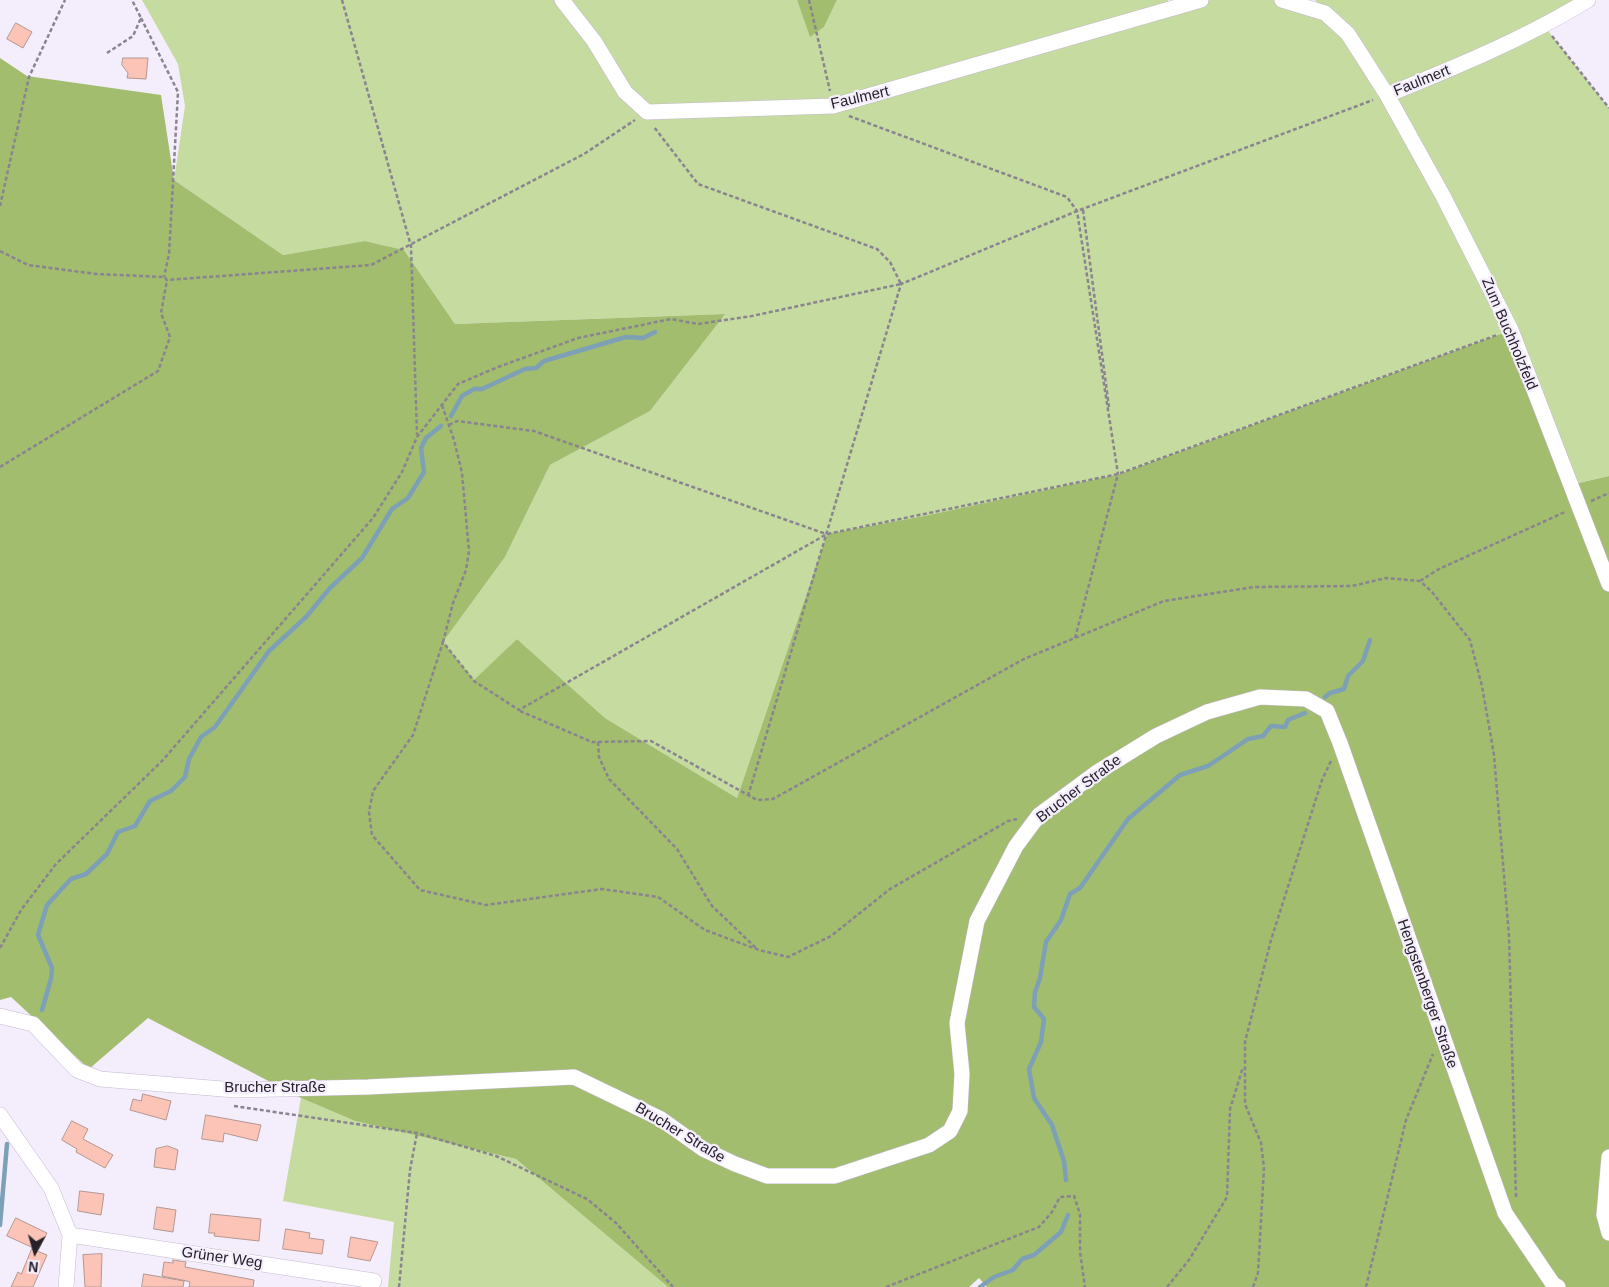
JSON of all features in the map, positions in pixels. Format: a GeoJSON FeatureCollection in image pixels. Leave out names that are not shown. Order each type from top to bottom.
{"type":"FeatureCollection","features":[{"type":"Feature","properties":{"kind":"street"},"geometry":{"type":"LineString","coordinates":[[562,0],[594,41],[625,92],[647,112]]}},
{"type":"Feature","properties":{"kind":"street","name":"Faulmert"},"geometry":{"type":"LineString","coordinates":[[647,112],[828,106],[1201,0]]}},
{"type":"Feature","properties":{"kind":"street","name":"Faulmert"},"geometry":{"type":"LineString","coordinates":[[1282,0],[1325,13],[1348,34],[1387,95],[1457,67],[1544,27],[1588,0]]}},
{"type":"Feature","properties":{"kind":"street"},"geometry":{"type":"LineString","coordinates":[[1315,0],[1325,13]]}},
{"type":"Feature","properties":{"kind":"street","name":"Zum Buchholzfeld"},"geometry":{"type":"LineString","coordinates":[[1387,95],[1443,196],[1511,330],[1577,506],[1609,584]]}},
{"type":"Feature","properties":{"kind":"street","name":"Brucher Straße"},"geometry":{"type":"LineString","coordinates":[[1,1017],[32,1024],[77,1070],[100,1079],[235,1090],[368,1087],[574,1077],[661,1119],[703,1149],[735,1164],[767,1176],[835,1176],[929,1145],[950,1131],[960,1111],[962,1074],[957,1023],[976,921],[1016,846],[1039,815],[1096,773],[1156,736],[1208,712],[1260,697],[1306,699]]}},
{"type":"Feature","properties":{"kind":"street","name":"Hengstenberger Straße"},"geometry":{"type":"LineString","coordinates":[[1306,699],[1326,711],[1340,743],[1506,1214],[1553,1284],[1558,1287]]}},
{"type":"Feature","properties":{"kind":"street"},"geometry":{"type":"LineString","coordinates":[[0,1114],[51,1188],[70,1235],[66,1287]]}},
{"type":"Feature","properties":{"kind":"street"},"geometry":{"type":"LineString","coordinates":[[1609,1157],[1604,1215],[1609,1233]]}},
{"type":"Feature","properties":{"kind":"street","name":"Grüner Weg"},"geometry":{"type":"LineString","coordinates":[[70,1235],[374,1280]]}},
{"type":"Feature","properties":{"kind":"path"},"geometry":{"type":"LineString","coordinates":[[0,206],[29,78],[64,0]]}},
{"type":"Feature","properties":{"kind":"path"},"geometry":{"type":"LineString","coordinates":[[0,467],[158,371],[170,337],[161,313],[169,254],[178,92],[132,0]]}},
{"type":"Feature","properties":{"kind":"path"},"geometry":{"type":"LineString","coordinates":[[342,0],[411,246],[417,437]]}},
{"type":"Feature","properties":{"kind":"path"},"geometry":{"type":"LineString","coordinates":[[809,0],[828,106],[1067,197],[1077,211],[1118,474]]}},
{"type":"Feature","properties":{"kind":"path"},"geometry":{"type":"LineString","coordinates":[[107,53],[132,36],[141,18]]}},
{"type":"Feature","properties":{"kind":"path"},"geometry":{"type":"LineString","coordinates":[[1544,27],[1609,108]]}},
{"type":"Feature","properties":{"kind":"path"},"geometry":{"type":"LineString","coordinates":[[0,948],[21,910],[56,864],[162,761],[373,518],[402,472],[417,437],[458,384],[498,367],[578,338],[670,319],[698,324],[752,316],[901,284],[1077,211],[1387,95]]}},
{"type":"Feature","properties":{"kind":"path"},"geometry":{"type":"LineString","coordinates":[[0,251],[28,266],[96,274],[166,278],[372,265],[584,154],[647,112],[656,132],[698,184],[877,249],[890,262],[901,284],[748,796]]}},
{"type":"Feature","properties":{"kind":"path"},"geometry":{"type":"LineString","coordinates":[[1074,638],[1118,474],[1083,210]]}},
{"type":"Feature","properties":{"kind":"path"},"geometry":{"type":"LineString","coordinates":[[519,710],[826,534],[1118,474],[1511,330]]}},
{"type":"Feature","properties":{"kind":"path"},"geometry":{"type":"LineString","coordinates":[[442,405],[462,473],[469,550],[466,570],[452,602],[443,642],[413,735],[373,791],[369,812],[372,835],[420,890],[486,905],[602,889],[658,897],[705,930],[759,950],[788,957],[831,936],[890,889],[943,857],[1008,821],[1039,815]]}},
{"type":"Feature","properties":{"kind":"path"},"geometry":{"type":"LineString","coordinates":[[449,425],[457,421],[534,431],[826,534]]}},
{"type":"Feature","properties":{"kind":"path"},"geometry":{"type":"LineString","coordinates":[[443,642],[474,681],[519,710],[592,742],[651,741],[756,800],[773,799],[1024,659],[1164,601],[1254,587],[1352,586],[1386,578],[1420,581],[1439,569],[1609,493]]}},
{"type":"Feature","properties":{"kind":"path"},"geometry":{"type":"LineString","coordinates":[[1420,581],[1432,592],[1470,640],[1482,686],[1494,755],[1508,936],[1516,1203]]}},
{"type":"Feature","properties":{"kind":"path"},"geometry":{"type":"LineString","coordinates":[[598,742],[599,757],[610,779],[677,849],[712,906],[759,950]]}},
{"type":"Feature","properties":{"kind":"path"},"geometry":{"type":"LineString","coordinates":[[1253,1287],[1258,1273],[1264,1168],[1261,1143],[1245,1104],[1245,1042],[1271,940],[1322,780],[1340,743]]}},
{"type":"Feature","properties":{"kind":"path"},"geometry":{"type":"LineString","coordinates":[[1366,1287],[1406,1120],[1441,1034]]}},
{"type":"Feature","properties":{"kind":"path"},"geometry":{"type":"LineString","coordinates":[[1167,1287],[1189,1260],[1227,1197],[1230,1109],[1244,1063]]}},
{"type":"Feature","properties":{"kind":"path"},"geometry":{"type":"LineString","coordinates":[[231,1105],[417,1133],[496,1156],[587,1199],[616,1223],[673,1287]]}},
{"type":"Feature","properties":{"kind":"path"},"geometry":{"type":"LineString","coordinates":[[399,1287],[410,1170],[417,1133]]}},
{"type":"Feature","properties":{"kind":"path"},"geometry":{"type":"LineString","coordinates":[[886,1287],[1040,1227],[1052,1212],[1060,1196],[1074,1196],[1080,1214],[1080,1252],[1085,1287]]}},
{"type":"Feature","properties":{"kind":"green space"},"geometry":{"type":"Polygon","coordinates":[[[142,0],[797,0],[810,36],[824,27],[837,0],[1168,0],[1169,9],[1201,0],[1282,0],[1325,12],[1315,0],[1588,0],[1545,27],[1609,108],[1609,476],[1569,485],[1510,330],[1118,474],[924,516],[827,534],[737,798],[605,718],[517,639],[474,681],[443,642],[505,557],[550,465],[650,411],[724,314],[455,324],[404,250],[365,241],[283,255],[174,180],[185,106],[178,64],[142,0]]]}},
{"type":"Feature","properties":{"kind":"green space"},"geometry":{"type":"Polygon","coordinates":[[[797,0],[837,0],[824,27],[810,37],[797,0]]]}},
{"type":"Feature","properties":{"kind":"green space"},"geometry":{"type":"Polygon","coordinates":[[[0,58],[27,76],[161,95],[174,180],[283,255],[365,241],[404,250],[455,324],[725,314],[650,411],[550,465],[505,557],[443,642],[474,680],[517,639],[605,718],[737,798],[827,534],[924,516],[1119,474],[1511,330],[1570,485],[1609,476],[1609,1287],[987,1287],[979,1278],[969,1287],[668,1287],[516,1159],[355,1121],[301,1098],[148,1018],[89,1069],[11,997],[0,1000],[0,58]]]}},
{"type":"Feature","properties":{"kind":"green space"},"geometry":{"type":"Polygon","coordinates":[[[301,1098],[355,1121],[516,1159],[668,1287],[388,1287],[394,1222],[283,1201],[301,1098]]]}},
{"type":"Feature","properties":{"kind":"building"},"geometry":{"type":"Polygon","coordinates":[[[16,23],[32,32],[23,48],[7,39],[16,23]]]}},
{"type":"Feature","properties":{"kind":"building"},"geometry":{"type":"Polygon","coordinates":[[[123,58],[148,58],[146,79],[127,78],[128,73],[122,65],[123,58]]]}},
{"type":"Feature","properties":{"kind":"building"},"geometry":{"type":"Polygon","coordinates":[[[143,1094],[171,1101],[166,1120],[130,1110],[133,1099],[141,1101],[143,1094]]]}},
{"type":"Feature","properties":{"kind":"building"},"geometry":{"type":"Polygon","coordinates":[[[206,1115],[261,1125],[257,1141],[224,1133],[223,1142],[202,1139],[206,1115]]]}},
{"type":"Feature","properties":{"kind":"building"},"geometry":{"type":"Polygon","coordinates":[[[72,1121],[88,1129],[83,1139],[113,1155],[105,1168],[76,1152],[77,1149],[62,1140],[72,1121]]]}},
{"type":"Feature","properties":{"kind":"building"},"geometry":{"type":"Polygon","coordinates":[[[168,1146],[178,1150],[175,1170],[154,1167],[156,1149],[168,1146]]]}},
{"type":"Feature","properties":{"kind":"building"},"geometry":{"type":"Polygon","coordinates":[[[80,1191],[104,1194],[101,1215],[78,1211],[80,1191]]]}},
{"type":"Feature","properties":{"kind":"building"},"geometry":{"type":"Polygon","coordinates":[[[157,1207],[176,1210],[173,1232],[154,1229],[157,1207]]]}},
{"type":"Feature","properties":{"kind":"building"},"geometry":{"type":"Polygon","coordinates":[[[211,1214],[261,1219],[259,1241],[214,1236],[215,1233],[209,1233],[211,1214]]]}},
{"type":"Feature","properties":{"kind":"building"},"geometry":{"type":"Polygon","coordinates":[[[16,1218],[47,1233],[38,1250],[7,1236],[16,1218]]]}},
{"type":"Feature","properties":{"kind":"building"},"geometry":{"type":"Polygon","coordinates":[[[286,1229],[310,1233],[309,1238],[324,1240],[322,1254],[283,1249],[286,1229]]]}},
{"type":"Feature","properties":{"kind":"building"},"geometry":{"type":"Polygon","coordinates":[[[351,1237],[378,1242],[370,1261],[348,1257],[351,1237]]]}},
{"type":"Feature","properties":{"kind":"building"},"geometry":{"type":"Polygon","coordinates":[[[32,1249],[47,1255],[33,1287],[11,1287],[18,1272],[21,1274],[32,1249]]]}},
{"type":"Feature","properties":{"kind":"building"},"geometry":{"type":"Polygon","coordinates":[[[102,1254],[101,1287],[85,1287],[83,1255],[102,1254]]]}},
{"type":"Feature","properties":{"kind":"building"},"geometry":{"type":"Polygon","coordinates":[[[173,1260],[186,1262],[185,1267],[254,1280],[253,1287],[189,1287],[190,1282],[162,1276],[164,1262],[173,1263],[173,1260]]]}},
{"type":"Feature","properties":{"kind":"building"},"geometry":{"type":"Polygon","coordinates":[[[144,1274],[184,1281],[183,1287],[142,1287],[144,1274]]]}},
{"type":"Feature","properties":{"kind":"waterway"},"geometry":{"type":"LineString","coordinates":[[451,416],[462,396],[474,389],[482,389],[525,369],[536,368],[544,361],[626,337],[643,338],[655,332]]}},
{"type":"Feature","properties":{"kind":"waterway"},"geometry":{"type":"LineString","coordinates":[[42,1010],[51,979],[52,968],[38,935],[47,905],[71,879],[86,874],[107,854],[118,832],[135,826],[150,801],[171,791],[185,777],[189,759],[201,737],[215,727],[269,651],[306,617],[330,588],[362,558],[392,509],[408,498],[424,472],[421,448],[426,438],[441,426]]}},
{"type":"Feature","properties":{"kind":"waterway"},"geometry":{"type":"LineString","coordinates":[[1325,697],[1330,693],[1344,689],[1348,676],[1363,661],[1370,640]]}},
{"type":"Feature","properties":{"kind":"waterway"},"geometry":{"type":"LineString","coordinates":[[1066,1180],[1064,1161],[1052,1125],[1034,1098],[1029,1069],[1041,1042],[1044,1019],[1034,1007],[1035,992],[1040,978],[1046,942],[1061,920],[1070,894],[1080,888],[1128,819],[1180,775],[1208,766],[1248,739],[1263,736],[1271,726],[1285,727],[1288,720],[1305,713]]}},
{"type":"Feature","properties":{"kind":"waterway"},"geometry":{"type":"LineString","coordinates":[[0,1225],[7,1144]]}},
{"type":"Feature","properties":{"kind":"waterway"},"geometry":{"type":"LineString","coordinates":[[980,1287],[994,1277],[1013,1270],[1022,1259],[1034,1255],[1061,1232],[1068,1215]]}}]}
